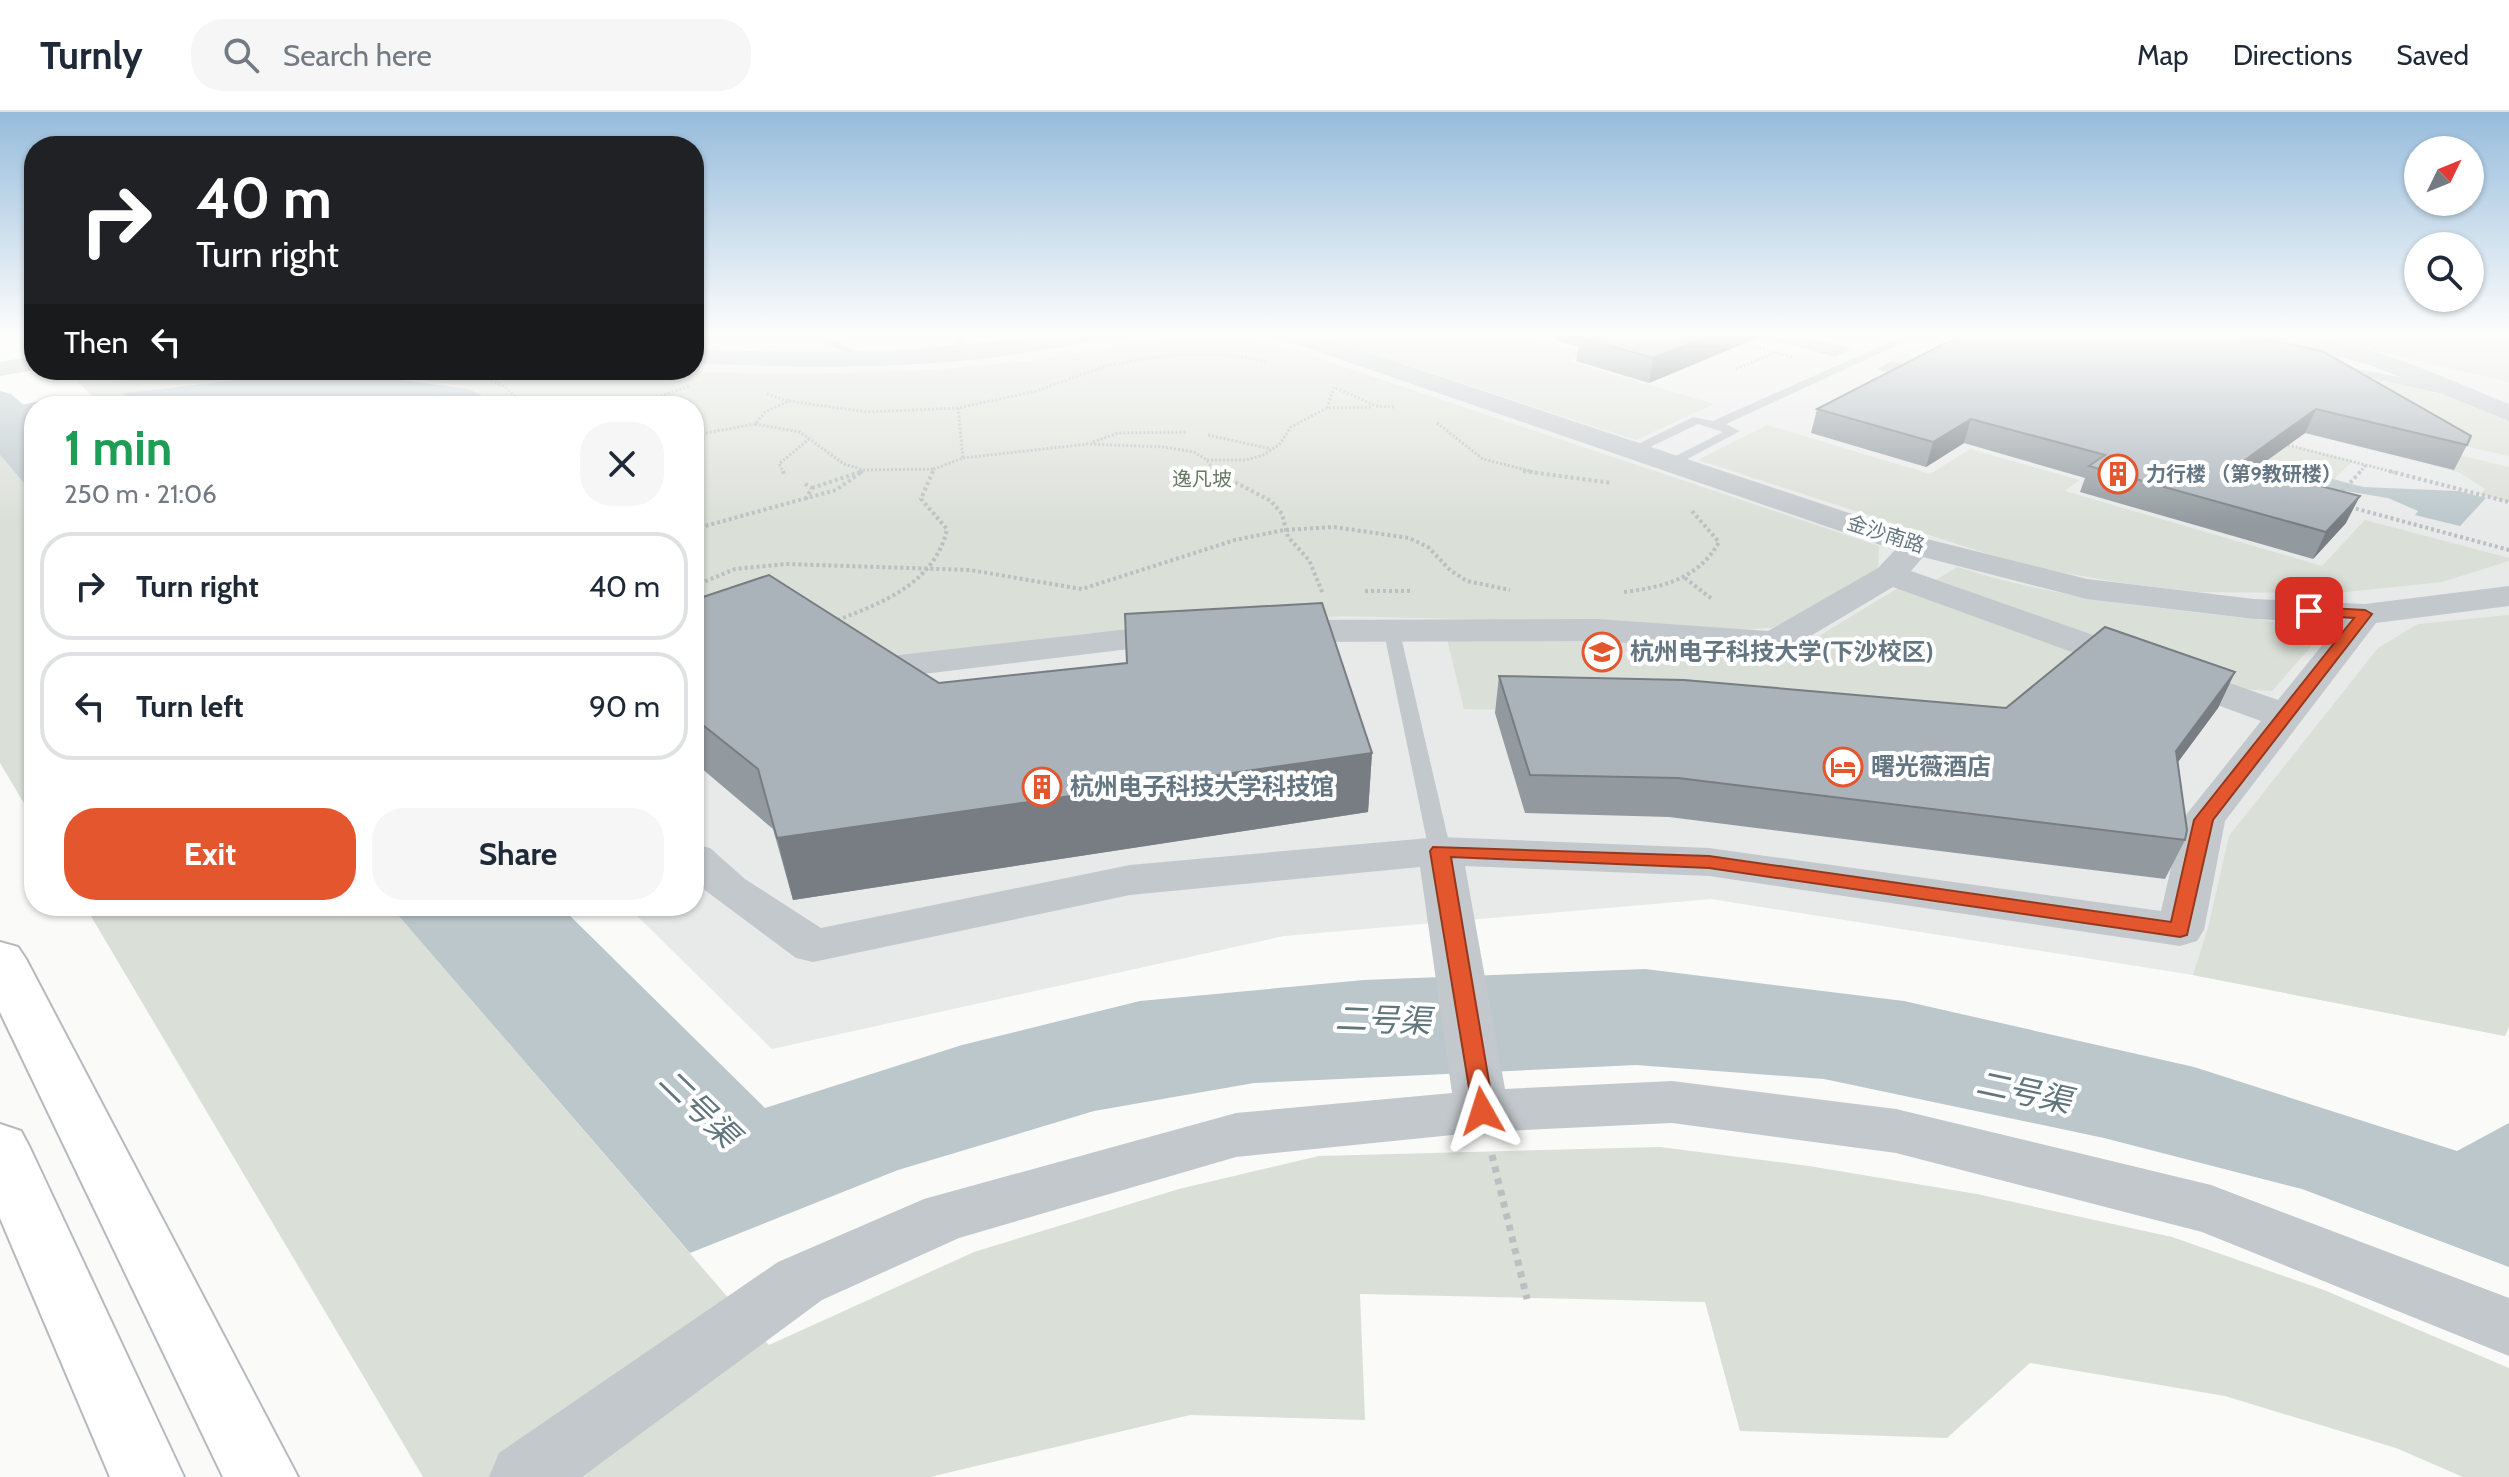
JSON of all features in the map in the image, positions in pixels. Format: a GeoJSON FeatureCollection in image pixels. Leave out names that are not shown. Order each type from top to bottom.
{"type":"FeatureCollection","features":[{"type":"Feature","properties":{"kind":"main road"},"geometry":{"type":"LineString","coordinates":[[0,959],[261,1477]]}},
{"type":"Feature","properties":{"kind":"main road"},"geometry":{"type":"LineString","coordinates":[[0,1148],[147,1477]]}},
{"type":"Feature","properties":{"kind":"street","name":"金沙南路"},"geometry":{"type":"LineString","coordinates":[[1478,397],[1707,472],[1916,546],[2087,589],[2254,609],[2365,614],[2509,596]]}},
{"type":"Feature","properties":{"kind":"street"},"geometry":{"type":"LineString","coordinates":[[2472,397],[2509,413]]}},
{"type":"Feature","properties":{"kind":"street"},"geometry":{"type":"LineString","coordinates":[[817,628],[874,669],[976,659],[1087,641],[1227,632],[1391,628],[1597,630],[1774,642],[1890,575],[1916,546]]}},
{"type":"Feature","properties":{"kind":"street"},"geometry":{"type":"LineString","coordinates":[[1890,575],[2285,716]]}},
{"type":"Feature","properties":{"kind":"street"},"geometry":{"type":"LineString","coordinates":[[704,867],[729,889],[813,946],[1130,880],[1440,851],[1709,862],[2180,930],[2204,820],[2365,614]]}},
{"type":"Feature","properties":{"kind":"street"},"geometry":{"type":"LineString","coordinates":[[1440,851],[1482,1101]]}},
{"type":"Feature","properties":{"kind":"street"},"geometry":{"type":"LineString","coordinates":[[524,1477],[800,1281],[945,1217],[1236,1135],[1482,1101],[1672,1102],[1896,1131],[2211,1210],[2509,1327]]}},
{"type":"Feature","properties":{"kind":"lane"},"geometry":{"type":"LineString","coordinates":[[1714,425],[1777,397]]}},
{"type":"Feature","properties":{"kind":"lane"},"geometry":{"type":"LineString","coordinates":[[1635,449],[1697,420],[1734,431],[1673,461]]}},
{"type":"Feature","properties":{"kind":"lane"},"geometry":{"type":"LineString","coordinates":[[1391,628],[1440,851]]}},
{"type":"Feature","properties":{"kind":"path"},"geometry":{"type":"LineString","coordinates":[[755,424],[765,412],[789,401],[867,412],[913,413],[958,408],[1010,397]]}},
{"type":"Feature","properties":{"kind":"path"},"geometry":{"type":"LineString","coordinates":[[1327,408],[1331,397]]}},
{"type":"Feature","properties":{"kind":"path"},"geometry":{"type":"LineString","coordinates":[[1355,397],[1376,406]]}},
{"type":"Feature","properties":{"kind":"path"},"geometry":{"type":"LineString","coordinates":[[958,408],[957,425],[966,439],[963,458]]}},
{"type":"Feature","properties":{"kind":"path"},"geometry":{"type":"LineString","coordinates":[[1207,460],[1246,460],[1271,449],[1286,437],[1291,427],[1327,408],[1399,408]]}},
{"type":"Feature","properties":{"kind":"path"},"geometry":{"type":"LineString","coordinates":[[1435,422],[1483,459],[1516,470],[1623,484]]}},
{"type":"Feature","properties":{"kind":"path"},"geometry":{"type":"LineString","coordinates":[[704,433],[755,424],[800,432],[844,464],[864,470],[934,469],[963,458],[1088,444],[1164,447],[1194,452],[1207,460],[1215,473],[1271,501],[1282,514],[1283,528],[1303,549],[1322,592],[1344,616],[1337,630]]}},
{"type":"Feature","properties":{"kind":"path"},"geometry":{"type":"LineString","coordinates":[[1088,444],[1118,433],[1186,432]]}},
{"type":"Feature","properties":{"kind":"path"},"geometry":{"type":"LineString","coordinates":[[1208,435],[1271,449]]}},
{"type":"Feature","properties":{"kind":"path"},"geometry":{"type":"LineString","coordinates":[[784,474],[779,464],[809,439]]}},
{"type":"Feature","properties":{"kind":"path"},"geometry":{"type":"LineString","coordinates":[[2278,442],[2509,502]]}},
{"type":"Feature","properties":{"kind":"path"},"geometry":{"type":"LineString","coordinates":[[2332,502],[2367,465]]}},
{"type":"Feature","properties":{"kind":"path"},"geometry":{"type":"LineString","coordinates":[[817,628],[875,606],[933,567],[946,543],[947,529],[921,499],[934,469]]}},
{"type":"Feature","properties":{"kind":"path"},"geometry":{"type":"LineString","coordinates":[[804,501],[812,488],[864,470]]}},
{"type":"Feature","properties":{"kind":"path"},"geometry":{"type":"LineString","coordinates":[[704,525],[742,512],[819,499],[847,485],[864,470]]}},
{"type":"Feature","properties":{"kind":"path"},"geometry":{"type":"LineString","coordinates":[[1622,592],[1665,586],[1696,573],[1711,560],[1719,542],[1709,527],[1666,492],[1707,472]]}},
{"type":"Feature","properties":{"kind":"path"},"geometry":{"type":"LineString","coordinates":[[805,484],[812,488]]}},
{"type":"Feature","properties":{"kind":"path"},"geometry":{"type":"LineString","coordinates":[[2346,506],[2509,550]]}},
{"type":"Feature","properties":{"kind":"path"},"geometry":{"type":"LineString","coordinates":[[706,576],[815,563],[882,569],[933,567],[1000,573],[1045,585],[1085,589],[1244,537],[1283,528],[1335,527],[1389,534],[1428,547],[1455,575],[1478,587],[1521,591]]}},
{"type":"Feature","properties":{"kind":"path"},"geometry":{"type":"LineString","coordinates":[[1482,1101],[1527,1299]]}},
{"type":"Feature","properties":{"kind":"shaded area","name":"杭州电子科技大学(下沙校区)"},"geometry":{"type":"Polygon","coordinates":[[[704,397],[2509,397],[2509,1027],[2505,1036],[2193,975],[1711,899],[1284,936],[772,1049],[637,916],[704,916],[704,397]]]}},
{"type":"Feature","properties":{"kind":"green space","name":"逸凡坡"},"geometry":{"type":"Polygon","coordinates":[[[704,397],[1433,397],[1879,546],[1878,568],[1781,627],[1712,632],[1611,623],[1343,616],[1082,634],[901,660],[704,619],[704,397]]]}},
{"type":"Feature","properties":{"kind":"green space"},"geometry":{"type":"Polygon","coordinates":[[[1503,397],[1689,397],[1714,404],[1636,440],[1503,397]]]}},
{"type":"Feature","properties":{"kind":"green space"},"geometry":{"type":"Polygon","coordinates":[[[2026,397],[2097,397],[2353,461],[2334,479],[2026,397]]]}},
{"type":"Feature","properties":{"kind":"green space"},"geometry":{"type":"Polygon","coordinates":[[[2387,397],[2447,397],[2509,421],[2509,456],[2442,441],[2387,397]]]}},
{"type":"Feature","properties":{"kind":"green space"},"geometry":{"type":"Polygon","coordinates":[[[1767,425],[1930,474],[1970,449],[2080,480],[2065,491],[2322,566],[2365,520],[2509,558],[2509,561],[2442,582],[2336,593],[2199,592],[2049,570],[1985,553],[1698,460],[1767,425]]]}},
{"type":"Feature","properties":{"kind":"green space"},"geometry":{"type":"Polygon","coordinates":[[[2433,449],[2509,467],[2509,502],[2480,494],[2485,489],[2460,473],[2419,461],[2433,449]]]}},
{"type":"Feature","properties":{"kind":"green space"},"geometry":{"type":"Polygon","coordinates":[[[0,455],[24,483],[24,803],[0,763],[0,455]]]}},
{"type":"Feature","properties":{"kind":"green space"},"geometry":{"type":"Polygon","coordinates":[[[1957,567],[2084,597],[2300,625],[2315,642],[2272,691],[2240,689],[1936,580],[1957,567]]]}},
{"type":"Feature","properties":{"kind":"green space"},"geometry":{"type":"Polygon","coordinates":[[[1898,588],[2076,650],[1976,736],[1675,713],[1464,709],[1447,639],[1579,640],[1779,652],[1806,644],[1898,588]]]}},
{"type":"Feature","properties":{"kind":"green space"},"geometry":{"type":"Polygon","coordinates":[[[2509,615],[2509,1027],[2505,1036],[2193,975],[2208,928],[2229,836],[2378,648],[2418,624],[2509,615]]]}},
{"type":"Feature","properties":{"kind":"green space"},"geometry":{"type":"Polygon","coordinates":[[[91,916],[399,916],[769,1345],[974,1252],[1179,1189],[1319,1156],[1660,1147],[1809,1166],[1977,1194],[2172,1237],[2324,1290],[2509,1368],[2509,1477],[2463,1477],[2396,1448],[2225,1396],[2030,1363],[1947,1438],[1740,1431],[1705,1302],[1360,1294],[1365,1420],[1190,1415],[930,1477],[423,1477],[91,916]]]}},
{"type":"Feature","properties":{"kind":"water"},"geometry":{"type":"Polygon","coordinates":[[[1981,397],[2025,397],[2363,487],[2458,491],[2486,498],[2460,526],[2415,515],[2418,511],[2388,498],[2321,487],[1981,397]]]}},
{"type":"Feature","properties":{"kind":"water"},"geometry":{"type":"Polygon","coordinates":[[[24,404],[24,483],[0,455],[0,409],[24,404]]]}},
{"type":"Feature","properties":{"kind":"water"},"geometry":{"type":"Polygon","coordinates":[[[399,916],[570,916],[765,1108],[962,1045],[1140,1001],[1364,980],[1645,969],[1904,1001],[2194,1067],[2457,1151],[2509,1123],[2509,1267],[2302,1189],[2104,1138],[1824,1079],[1636,1065],[1254,1083],[1094,1111],[898,1170],[690,1253],[399,916]]]}},
{"type":"Feature","properties":{"kind":"building"},"geometry":{"type":"Polygon","coordinates":[[[1841,397],[2402,397],[2471,436],[2467,445],[2316,409],[2238,465],[2360,496],[2326,532],[2089,466],[2105,455],[1971,419],[1933,442],[1817,409],[1841,397]]]}},
{"type":"Feature","properties":{"kind":"building","name":"杭州电子科技大学科技馆"},"geometry":{"type":"Polygon","coordinates":[[[769,575],[939,683],[1127,663],[1125,614],[1322,603],[1372,753],[777,838],[758,769],[704,726],[704,597],[769,575]]]}},
{"type":"Feature","properties":{"kind":"building","name":"曙光薇酒店"},"geometry":{"type":"Polygon","coordinates":[[[2105,627],[2235,672],[2176,751],[2187,830],[2185,840],[1678,778],[1530,775],[1499,676],[1684,680],[2006,708],[2105,627]]]}},
{"type":"Feature","properties":{"kind":"waterway","name":"二号渠"},"geometry":{"type":"LineString","coordinates":[[0,401],[24,423]]}},
{"type":"Feature","properties":{"kind":"place","name":"力行楼 （第9教研楼）"},"geometry":{"type":"Point","coordinates":[2118,474]}},
{"type":"Feature","properties":{"kind":"place","name":"杭州电子科技大学(下沙校区)"},"geometry":{"type":"Point","coordinates":[1602,652]}},
{"type":"Feature","properties":{"kind":"place","name":"曙光薇酒店"},"geometry":{"type":"Point","coordinates":[1843,767]}},
{"type":"Feature","properties":{"kind":"place","name":"杭州电子科技大学科技馆"},"geometry":{"type":"Point","coordinates":[1042,787]}},
{"type":"Feature","properties":{"kind":"route"},"geometry":{"type":"LineString","coordinates":[[1482,1111],[1440,851],[1709,862],[2180,930],[2204,820],[2365,614],[2309,611]]}}]}
